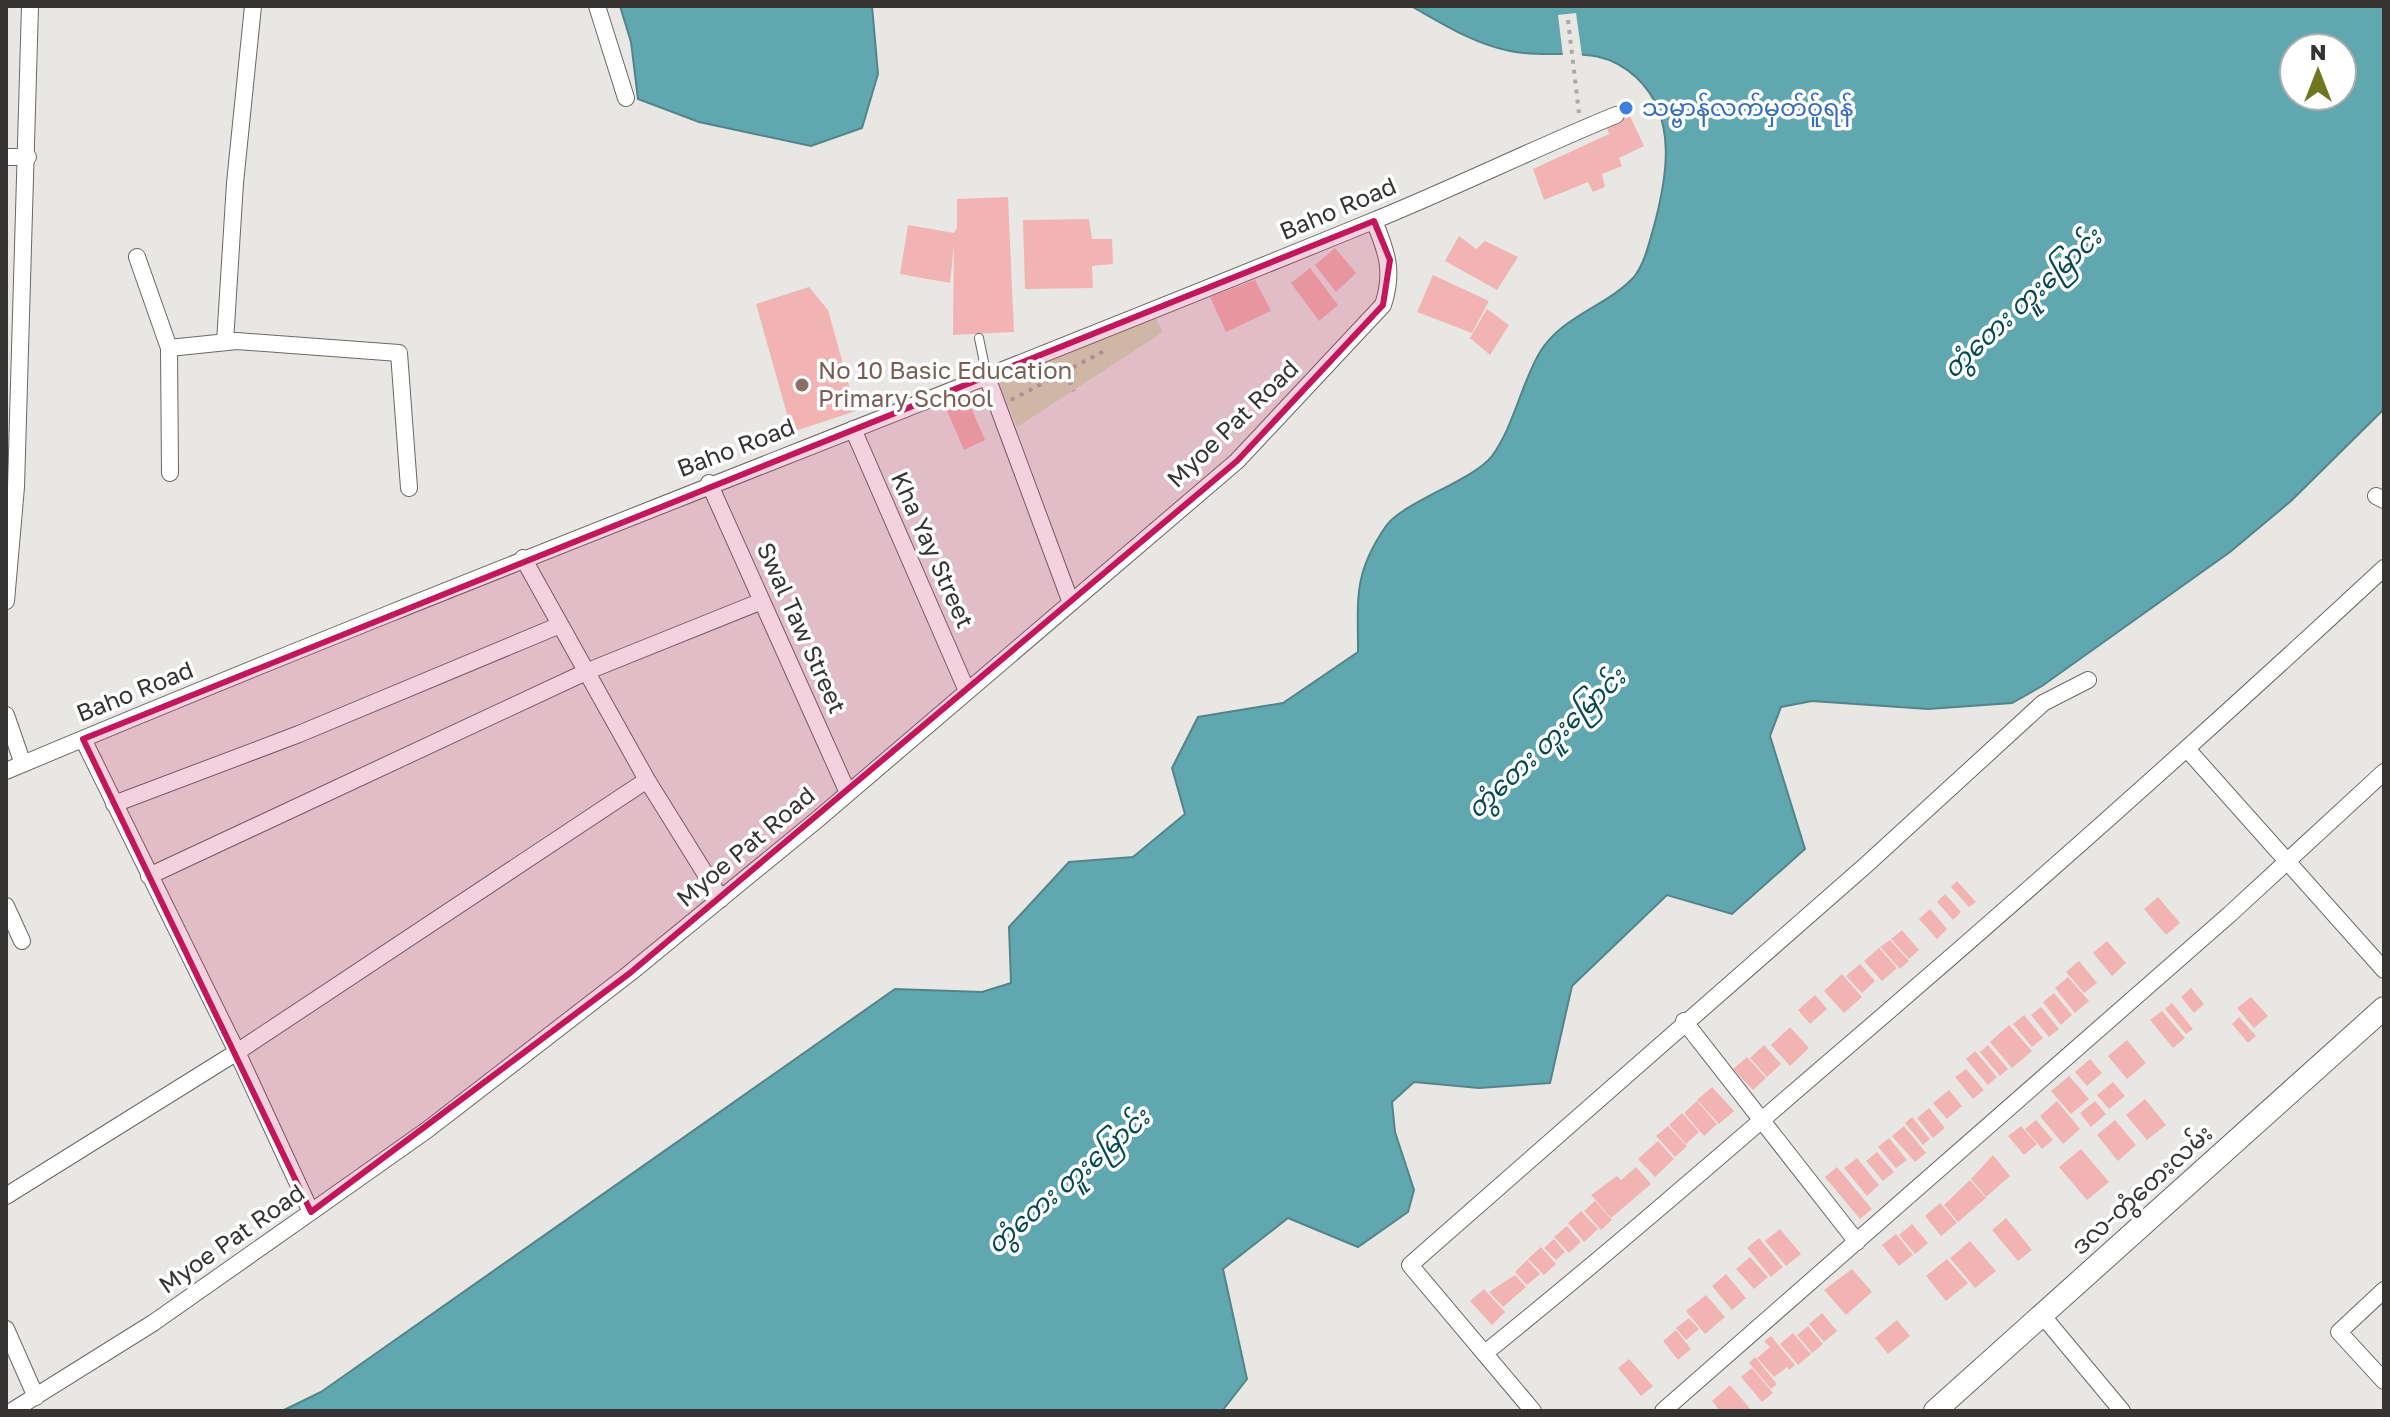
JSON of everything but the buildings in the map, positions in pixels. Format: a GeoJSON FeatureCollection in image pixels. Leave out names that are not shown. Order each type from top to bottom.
{"type":"FeatureCollection","features":[{"type":"Feature","properties":{"kind":"main road","name":"ဒလ-တွံတေးလမ်း"},"geometry":{"type":"LineString","coordinates":[[1935,1411],[2384,1008]]}},
{"type":"Feature","properties":{"kind":"street"},"geometry":{"type":"LineString","coordinates":[[6,601],[16,487],[30,6]]}},
{"type":"Feature","properties":{"kind":"street"},"geometry":{"type":"LineString","coordinates":[[225,342],[235,183],[253,6]]}},
{"type":"Feature","properties":{"kind":"street"},"geometry":{"type":"LineString","coordinates":[[597,6],[626,98]]}},
{"type":"Feature","properties":{"kind":"street","name":"Baho Road"},"geometry":{"type":"LineString","coordinates":[[6,771],[709,483],[987,377],[1374,221],[1616,115]]}},
{"type":"Feature","properties":{"kind":"street"},"geometry":{"type":"LineString","coordinates":[[6,157],[28,157]]}},
{"type":"Feature","properties":{"kind":"street","name":"Myoe Pat Road"},"geometry":{"type":"LineString","coordinates":[[12,1411],[153,1323],[427,1130],[721,899],[1237,461],[1383,305],[1390,283],[1390,260],[1374,221]]}},
{"type":"Feature","properties":{"kind":"street"},"geometry":{"type":"LineString","coordinates":[[137,257],[169,348],[170,473]]}},
{"type":"Feature","properties":{"kind":"street"},"geometry":{"type":"LineString","coordinates":[[169,348],[225,342],[399,353],[409,488]]}},
{"type":"Feature","properties":{"kind":"street"},"geometry":{"type":"LineString","coordinates":[[987,377],[1071,603]]}},
{"type":"Feature","properties":{"kind":"street","name":"Kha Yay Street"},"geometry":{"type":"LineString","coordinates":[[853,429],[967,691]]}},
{"type":"Feature","properties":{"kind":"street","name":"Swal Taw Street"},"geometry":{"type":"LineString","coordinates":[[709,483],[848,793]]}},
{"type":"Feature","properties":{"kind":"street"},"geometry":{"type":"LineString","coordinates":[[523,558],[647,780],[721,899]]}},
{"type":"Feature","properties":{"kind":"street"},"geometry":{"type":"LineString","coordinates":[[1485,1353],[1601,1259],[1762,1121],[2187,749],[2384,568]]}},
{"type":"Feature","properties":{"kind":"street"},"geometry":{"type":"LineString","coordinates":[[149,876],[588,671],[762,601]]}},
{"type":"Feature","properties":{"kind":"street"},"geometry":{"type":"LineString","coordinates":[[114,804],[299,734],[560,625]]}},
{"type":"Feature","properties":{"kind":"street"},"geometry":{"type":"LineString","coordinates":[[1533,1411],[1410,1265],[1684,1021],[1866,865],[2043,703],[2088,680]]}},
{"type":"Feature","properties":{"kind":"street"},"geometry":{"type":"LineString","coordinates":[[6,715],[23,764]]}},
{"type":"Feature","properties":{"kind":"street"},"geometry":{"type":"LineString","coordinates":[[83,739],[237,1052],[311,1212]]}},
{"type":"Feature","properties":{"kind":"street"},"geometry":{"type":"LineString","coordinates":[[2187,749],[2384,970]]}},
{"type":"Feature","properties":{"kind":"street"},"geometry":{"type":"LineString","coordinates":[[1663,1411],[2384,772]]}},
{"type":"Feature","properties":{"kind":"street"},"geometry":{"type":"LineString","coordinates":[[6,1196],[237,1052],[647,780]]}},
{"type":"Feature","properties":{"kind":"street"},"geometry":{"type":"LineString","coordinates":[[6,906],[22,941]]}},
{"type":"Feature","properties":{"kind":"street"},"geometry":{"type":"LineString","coordinates":[[1684,1021],[1857,1242]]}},
{"type":"Feature","properties":{"kind":"street"},"geometry":{"type":"LineString","coordinates":[[2384,1290],[2339,1332],[2384,1381]]}},
{"type":"Feature","properties":{"kind":"street"},"geometry":{"type":"LineString","coordinates":[[2042,1315],[2122,1411]]}},
{"type":"Feature","properties":{"kind":"street"},"geometry":{"type":"LineString","coordinates":[[6,1329],[36,1397]]}},
{"type":"Feature","properties":{"kind":"lane"},"geometry":{"type":"LineString","coordinates":[[979,338],[987,377]]}},
{"type":"Feature","properties":{"kind":"path"},"geometry":{"type":"LineString","coordinates":[[1568,20],[1578,106]]}},
{"type":"Feature","properties":{"kind":"path"},"geometry":{"type":"LineString","coordinates":[[1007,402],[1117,344]]}},
{"type":"Feature","properties":{"kind":"path"},"geometry":{"type":"LineString","coordinates":[[1056,354],[1074,391]]}},
{"type":"Feature","properties":{"kind":"highlighted area"},"geometry":{"type":"Polygon","coordinates":[[[1374,221],[1390,260],[1383,305],[1237,461],[630,973],[311,1212],[83,739],[1374,221]]]}},
{"type":"Feature","properties":{"kind":"green space"},"geometry":{"type":"Polygon","coordinates":[[[1153,314],[1163,332],[1017,427],[997,378],[1153,314]]]}},
{"type":"Feature","properties":{"kind":"water"},"geometry":{"type":"Polygon","coordinates":[[[620,6],[872,6],[878,74],[862,128],[811,146],[699,122],[638,99],[631,42],[620,6]]]}},
{"type":"Feature","properties":{"kind":"water","name":"တွံတေး တူးမြောင်း"},"geometry":{"type":"Polygon","coordinates":[[[1411,6],[2384,6],[2384,409],[2291,501],[2230,552],[2042,686],[2012,703],[1928,709],[1812,701],[1781,707],[1770,736],[1805,849],[1732,914],[1667,895],[1572,986],[1550,1083],[1479,1088],[1414,1082],[1392,1102],[1395,1132],[1414,1190],[1408,1212],[1358,1247],[1288,1218],[1223,1269],[1247,1379],[1222,1411],[282,1411],[321,1392],[895,989],[982,992],[1011,983],[1009,927],[1069,862],[1133,857],[1185,814],[1172,768],[1198,717],[1283,703],[1358,652],[1358,601],[1363,573],[1375,543],[1386,526],[1407,508],[1470,474],[1492,456],[1506,432],[1533,364],[1549,339],[1623,287],[1638,271],[1663,188],[1666,149],[1659,111],[1637,78],[1622,66],[1591,55],[1510,51],[1459,33],[1411,6]]]}},
{"type":"Feature","properties":{"kind":"pier"},"geometry":{"type":"Polygon","coordinates":[[[1576,13],[1582,56],[1563,56],[1558,15],[1576,13]]]}},
{"type":"Feature","properties":{"kind":"place","name":"သမ္ဗာန်လက်မှတ်ဝ်ူရန်"},"geometry":{"type":"Point","coordinates":[1626,108]}},
{"type":"Feature","properties":{"kind":"place","name":"No 10 Basic Education Primary School"},"geometry":{"type":"Point","coordinates":[802,385]}}]}
